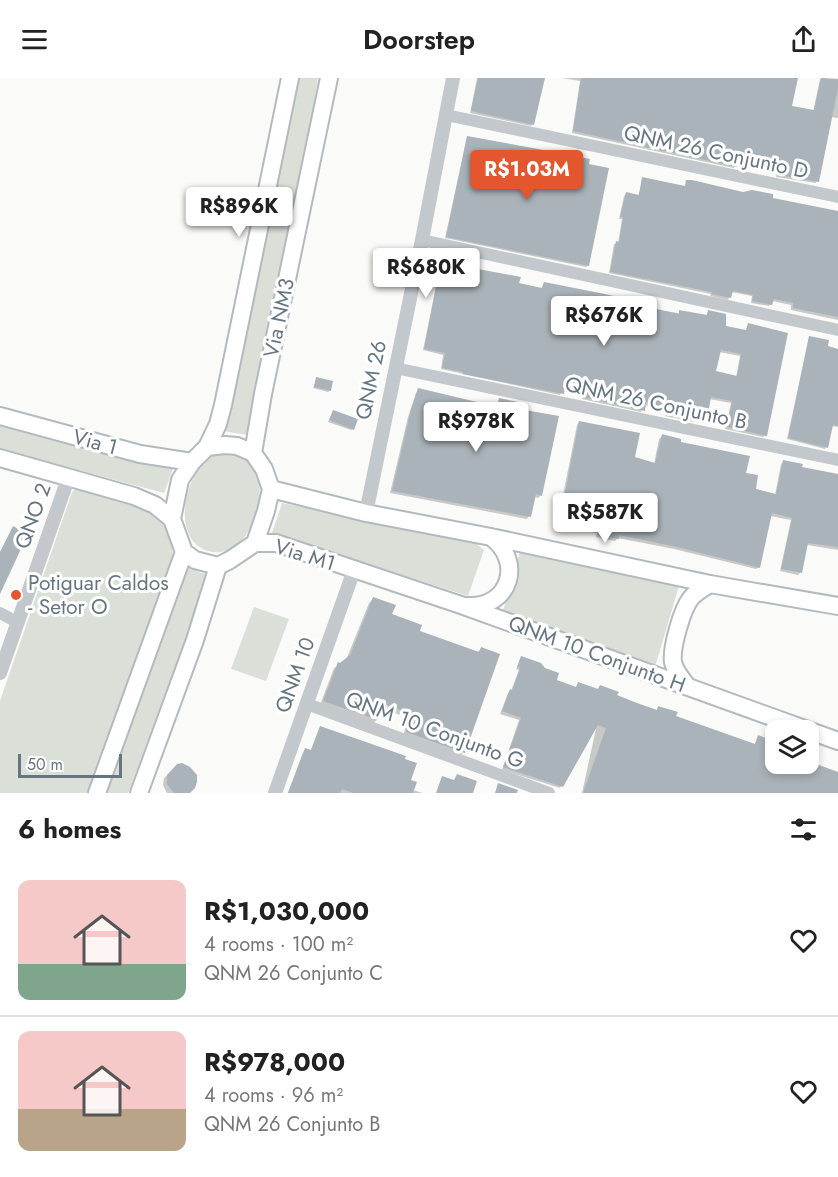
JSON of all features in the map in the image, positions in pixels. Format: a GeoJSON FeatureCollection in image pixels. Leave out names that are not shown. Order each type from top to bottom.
{"type":"FeatureCollection","features":[{"type":"Feature","properties":{"kind":"main road","name":"Via NM3"},"geometry":{"type":"LineString","coordinates":[[207,447],[218,424],[223,405],[290,78]]}},
{"type":"Feature","properties":{"kind":"main road","name":"Via NM3"},"geometry":{"type":"LineString","coordinates":[[253,453],[265,382],[329,78]]}},
{"type":"Feature","properties":{"kind":"main road","name":"Via 1"},"geometry":{"type":"LineString","coordinates":[[0,416],[140,454],[192,462]]}},
{"type":"Feature","properties":{"kind":"main road"},"geometry":{"type":"LineString","coordinates":[[237,446],[253,453],[264,469],[271,489],[255,543],[218,566],[195,560],[184,552],[172,519],[180,480],[192,462],[207,447],[237,446]]}},
{"type":"Feature","properties":{"kind":"main road","name":"Via 1"},"geometry":{"type":"LineString","coordinates":[[0,458],[69,476],[155,505],[172,519]]}},
{"type":"Feature","properties":{"kind":"main road"},"geometry":{"type":"LineString","coordinates":[[271,489],[366,513],[710,584],[838,606]]}},
{"type":"Feature","properties":{"kind":"main road"},"geometry":{"type":"LineString","coordinates":[[461,605],[486,604],[499,595],[508,581],[510,564],[507,556],[498,542],[491,537]]}},
{"type":"Feature","properties":{"kind":"main road","name":"Via M1"},"geometry":{"type":"LineString","coordinates":[[255,543],[276,543],[354,570]]}},
{"type":"Feature","properties":{"kind":"main road"},"geometry":{"type":"LineString","coordinates":[[97,793],[184,552]]}},
{"type":"Feature","properties":{"kind":"main road"},"geometry":{"type":"LineString","coordinates":[[139,793],[195,640],[218,566]]}},
{"type":"Feature","properties":{"kind":"main road","name":"QNM 10 Conjunto H"},"geometry":{"type":"LineString","coordinates":[[354,570],[461,605],[838,741]]}},
{"type":"Feature","properties":{"kind":"main road"},"geometry":{"type":"LineString","coordinates":[[688,687],[678,674],[674,663],[675,642],[687,605],[692,597],[710,584]]}},
{"type":"Feature","properties":{"kind":"street","name":"QNM 26"},"geometry":{"type":"LineString","coordinates":[[366,513],[453,78]]}},
{"type":"Feature","properties":{"kind":"street","name":"QNM 26 Conjunto D"},"geometry":{"type":"LineString","coordinates":[[446,115],[838,197]]}},
{"type":"Feature","properties":{"kind":"street"},"geometry":{"type":"LineString","coordinates":[[422,240],[838,330]]}},
{"type":"Feature","properties":{"kind":"street","name":"QNM 26 Conjunto B"},"geometry":{"type":"LineString","coordinates":[[395,368],[838,460]]}},
{"type":"Feature","properties":{"kind":"street","name":"QNO 2"},"geometry":{"type":"LineString","coordinates":[[0,673],[69,476]]}},
{"type":"Feature","properties":{"kind":"street","name":"QNM 10"},"geometry":{"type":"LineString","coordinates":[[275,793],[354,570]]}},
{"type":"Feature","properties":{"kind":"street"},"geometry":{"type":"LineString","coordinates":[[0,613],[17,622]]}},
{"type":"Feature","properties":{"kind":"street","name":"QNM 10 Conjunto G"},"geometry":{"type":"LineString","coordinates":[[307,704],[549,793]]}},
{"type":"Feature","properties":{"kind":"shaded area"},"geometry":{"type":"Polygon","coordinates":[[[293,78],[318,78],[247,435],[223,431],[293,78]]]}},
{"type":"Feature","properties":{"kind":"shaded area"},"geometry":{"type":"Polygon","coordinates":[[[0,425],[141,463],[173,469],[164,493],[0,449],[0,425]]]}},
{"type":"Feature","properties":{"kind":"shaded area"},"geometry":{"type":"Polygon","coordinates":[[[232,451],[250,461],[258,475],[260,490],[258,506],[245,536],[235,546],[223,552],[208,551],[196,544],[188,533],[185,519],[189,489],[195,474],[204,462],[214,454],[232,451]]]}},
{"type":"Feature","properties":{"kind":"shaded area"},"geometry":{"type":"Polygon","coordinates":[[[78,487],[126,499],[153,513],[163,524],[170,538],[173,556],[89,793],[0,793],[0,701],[72,492],[78,487]]]}},
{"type":"Feature","properties":{"kind":"shaded area"},"geometry":{"type":"Polygon","coordinates":[[[282,503],[474,542],[484,550],[468,596],[272,533],[282,503]]]}},
{"type":"Feature","properties":{"kind":"shaded area"},"geometry":{"type":"Polygon","coordinates":[[[520,552],[679,586],[655,667],[503,611],[520,552]]]}},
{"type":"Feature","properties":{"kind":"shaded area"},"geometry":{"type":"Polygon","coordinates":[[[187,566],[209,574],[203,592],[128,793],[106,793],[187,566]]]}},
{"type":"Feature","properties":{"kind":"shaded area"},"geometry":{"type":"Polygon","coordinates":[[[254,607],[289,619],[266,681],[231,669],[254,607]]]}},
{"type":"Feature","properties":{"kind":"building"},"geometry":{"type":"Polygon","coordinates":[[[478,78],[545,78],[534,125],[471,111],[478,78]]]}},
{"type":"Feature","properties":{"kind":"building"},"geometry":{"type":"Polygon","coordinates":[[[581,78],[798,78],[792,106],[814,110],[821,78],[838,79],[819,182],[778,175],[779,167],[738,161],[737,167],[573,131],[581,78]]]}},
{"type":"Feature","properties":{"kind":"building"},"geometry":{"type":"Polygon","coordinates":[[[467,136],[549,151],[548,158],[569,164],[570,155],[590,159],[589,164],[609,168],[589,266],[446,237],[467,136]]]}},
{"type":"Feature","properties":{"kind":"building"},"geometry":{"type":"Polygon","coordinates":[[[642,177],[685,186],[686,180],[692,180],[743,192],[752,190],[773,194],[773,198],[838,211],[838,317],[793,308],[793,303],[774,299],[772,305],[752,301],[753,295],[733,291],[731,298],[711,294],[712,292],[610,272],[616,241],[619,242],[623,217],[620,217],[626,192],[639,195],[642,177]]]}},
{"type":"Feature","properties":{"kind":"building"},"geometry":{"type":"Polygon","coordinates":[[[441,262],[521,277],[519,283],[542,288],[544,282],[652,305],[652,308],[679,314],[679,310],[707,315],[708,310],[726,314],[726,326],[746,330],[748,323],[788,333],[767,436],[727,427],[732,401],[711,397],[707,419],[699,417],[698,420],[666,415],[667,408],[646,403],[645,411],[583,397],[585,391],[565,387],[564,394],[462,374],[463,372],[442,368],[445,353],[424,349],[441,262]],[[721,350],[716,371],[737,376],[741,354],[721,350]]]}},
{"type":"Feature","properties":{"kind":"building"},"geometry":{"type":"Polygon","coordinates":[[[809,336],[829,340],[828,346],[838,349],[838,426],[833,425],[828,448],[788,438],[809,336]]]}},
{"type":"Feature","properties":{"kind":"building"},"geometry":{"type":"Polygon","coordinates":[[[316,377],[333,381],[331,391],[314,387],[316,377]]]}},
{"type":"Feature","properties":{"kind":"building"},"geometry":{"type":"Polygon","coordinates":[[[418,388],[477,402],[476,406],[496,410],[499,398],[518,402],[525,410],[559,416],[542,496],[536,494],[531,517],[392,491],[418,388]]]}},
{"type":"Feature","properties":{"kind":"building"},"geometry":{"type":"Polygon","coordinates":[[[333,410],[358,419],[354,430],[329,420],[333,410]]]}},
{"type":"Feature","properties":{"kind":"building"},"geometry":{"type":"Polygon","coordinates":[[[579,421],[640,433],[635,457],[655,463],[662,434],[681,439],[681,442],[750,456],[746,473],[758,475],[756,489],[776,494],[783,460],[803,464],[802,467],[838,474],[838,547],[808,543],[802,573],[781,569],[792,518],[772,513],[760,568],[619,535],[619,539],[598,535],[599,531],[559,523],[579,421]]]}},
{"type":"Feature","properties":{"kind":"building"},"geometry":{"type":"Polygon","coordinates":[[[13,526],[28,534],[0,594],[0,552],[13,526]]]}},
{"type":"Feature","properties":{"kind":"building"},"geometry":{"type":"Polygon","coordinates":[[[373,597],[396,605],[392,614],[422,625],[420,631],[479,652],[481,647],[500,654],[465,753],[406,732],[408,725],[403,723],[406,712],[384,704],[378,720],[323,701],[338,662],[340,663],[350,655],[373,597]]]}},
{"type":"Feature","properties":{"kind":"building"},"geometry":{"type":"Polygon","coordinates":[[[521,656],[559,673],[557,680],[576,687],[578,682],[598,689],[600,685],[619,692],[617,695],[637,703],[657,710],[658,706],[678,712],[676,716],[755,744],[758,735],[765,738],[765,774],[819,774],[819,765],[838,772],[838,793],[583,793],[606,728],[598,725],[563,787],[503,767],[521,718],[502,711],[520,668],[517,667],[521,656]]]}},
{"type":"Feature","properties":{"kind":"building"},"geometry":{"type":"Polygon","coordinates":[[[320,726],[406,756],[405,759],[417,763],[411,780],[417,782],[413,793],[353,793],[342,789],[340,793],[288,793],[305,748],[311,750],[320,726]]]}},
{"type":"Feature","properties":{"kind":"building"},"geometry":{"type":"Polygon","coordinates":[[[182,763],[190,767],[197,775],[197,782],[190,793],[174,793],[167,784],[167,775],[177,764],[182,763]]]}},
{"type":"Feature","properties":{"kind":"building"},"geometry":{"type":"Polygon","coordinates":[[[457,774],[477,781],[473,793],[436,793],[442,776],[454,780],[457,774]]]}},
{"type":"Feature","properties":{"kind":"building"},"geometry":{"type":"Polygon","coordinates":[[[498,783],[518,790],[517,793],[495,793],[498,783]]]}},
{"type":"Feature","properties":{"kind":"place","name":"Potiguar Caldos - Setor O"},"geometry":{"type":"Point","coordinates":[16,595]}}]}
